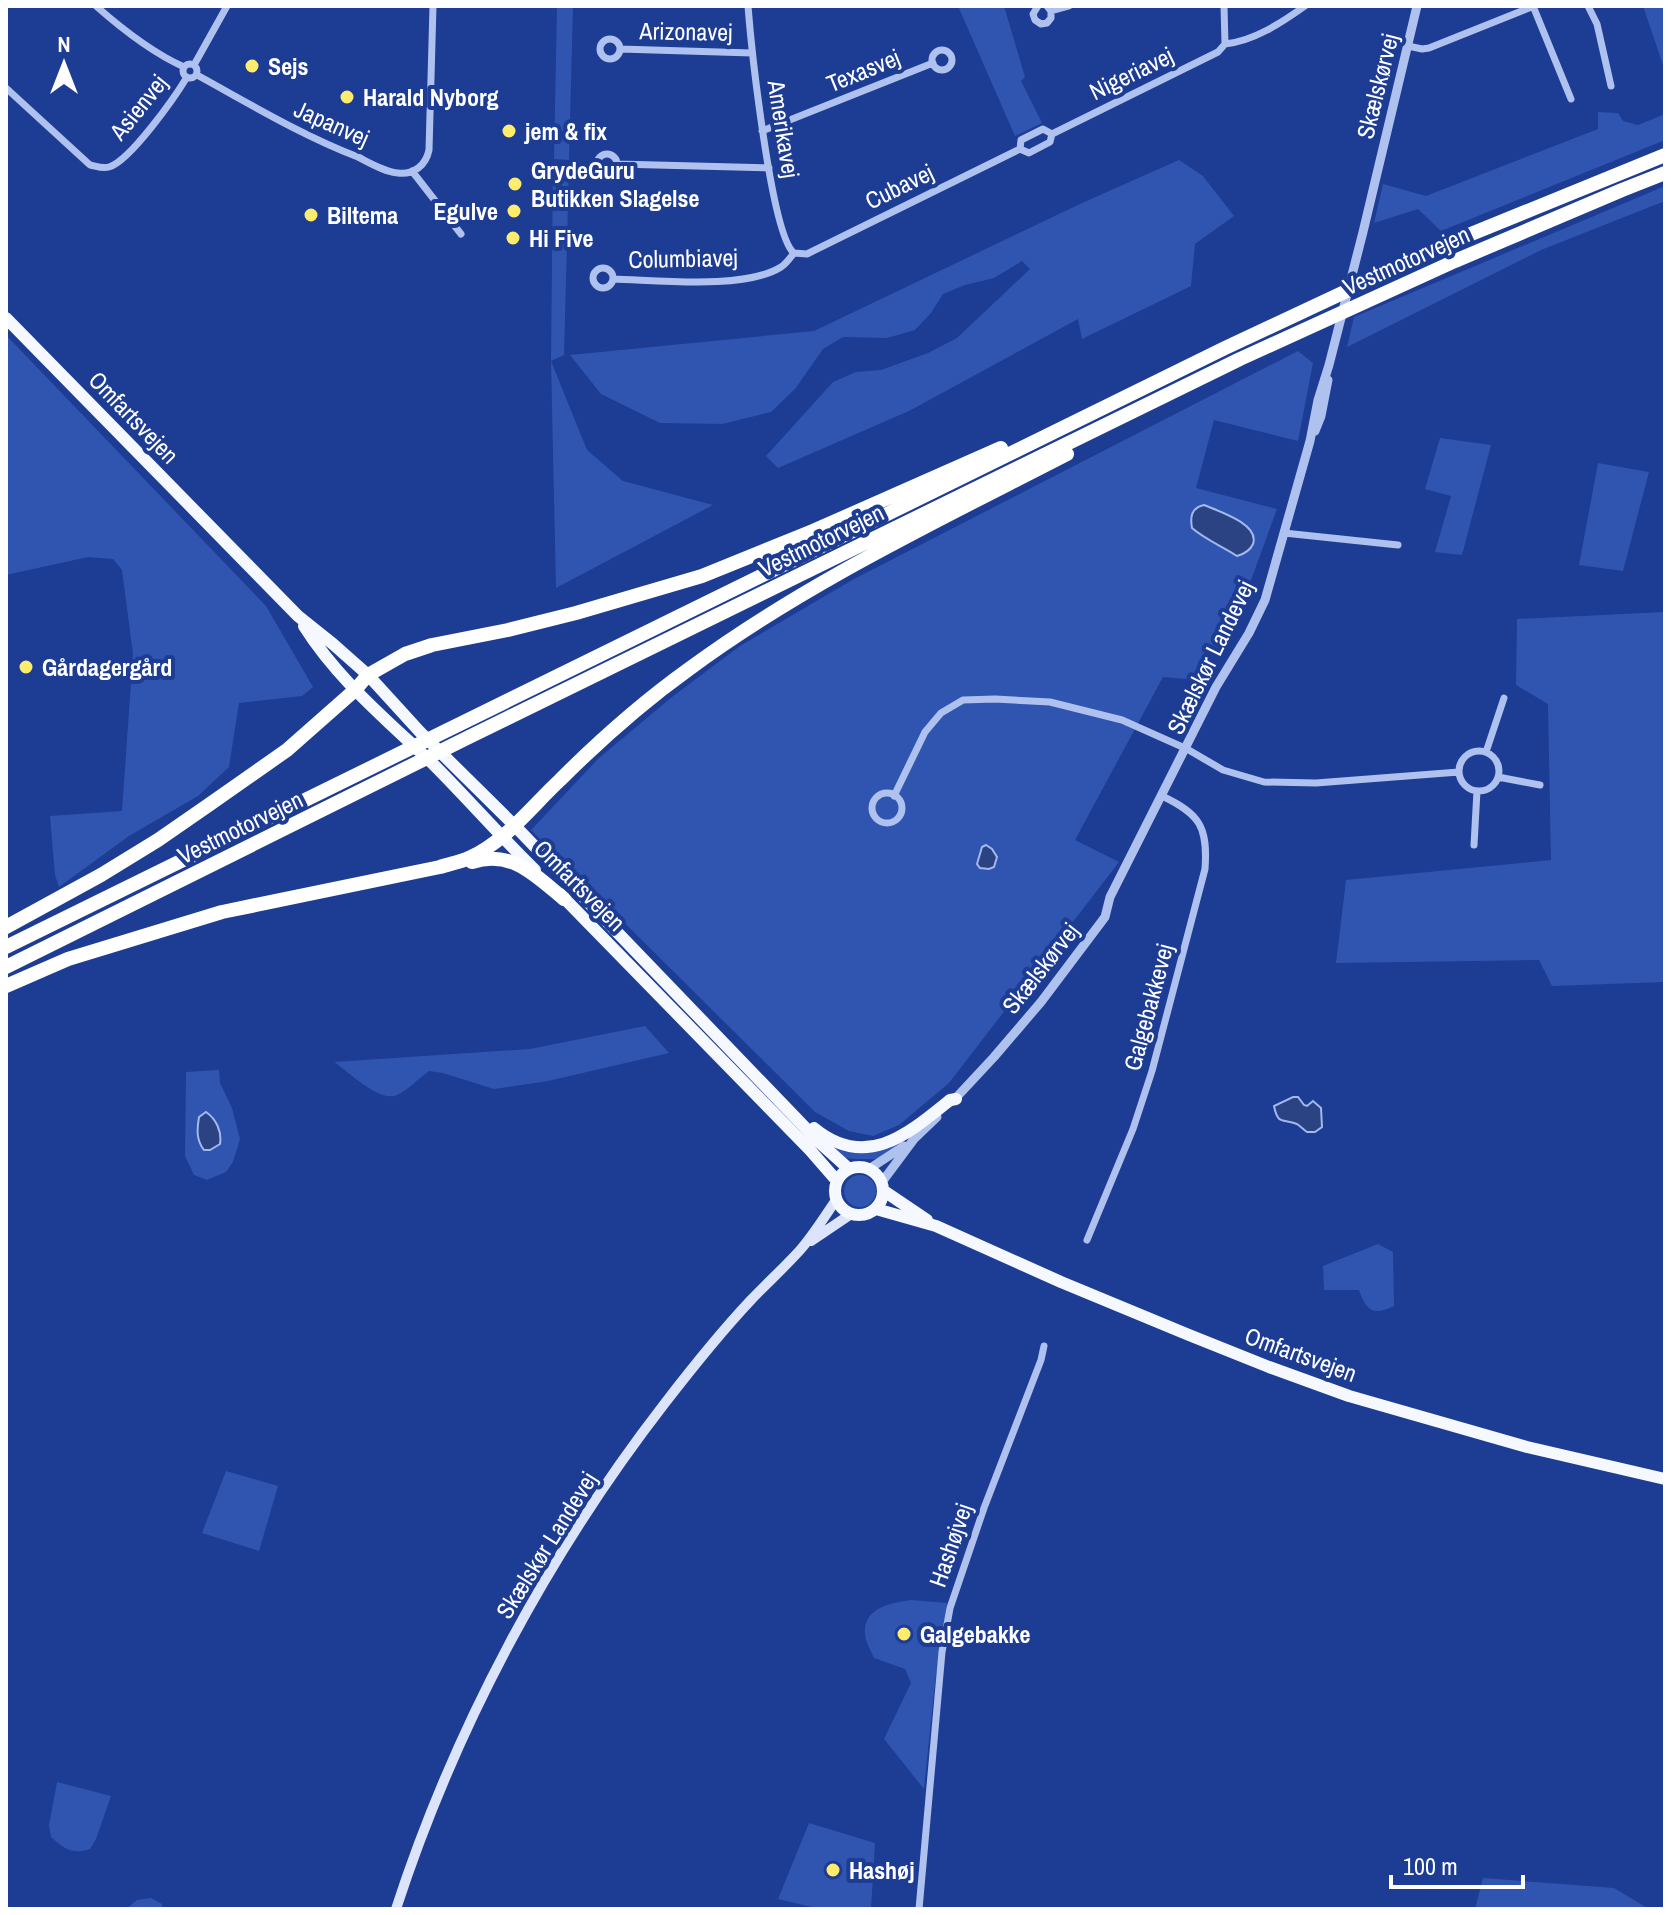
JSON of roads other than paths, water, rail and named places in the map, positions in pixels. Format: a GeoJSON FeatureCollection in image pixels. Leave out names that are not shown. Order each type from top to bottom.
{"type":"FeatureCollection","features":[{"type":"Feature","properties":{"kind":"highway","name":"Vestmotorvejen"},"geometry":{"type":"LineString","coordinates":[[6,947],[1130,395],[1449,243],[1665,155]]}},
{"type":"Feature","properties":{"kind":"highway","name":"Vestmotorvejen"},"geometry":{"type":"LineString","coordinates":[[6,967],[1268,346],[1455,261],[1665,173]]}},
{"type":"Feature","properties":{"kind":"highway"},"geometry":{"type":"LineString","coordinates":[[6,986],[68,959],[222,912],[440,867],[468,858],[515,826],[560,780],[646,702],[755,623],[865,560],[1229,371],[1268,346]]}},
{"type":"Feature","properties":{"kind":"highway"},"geometry":{"type":"LineString","coordinates":[[6,927],[101,875],[171,831],[287,750],[368,675],[405,654],[432,645],[576,613],[715,571],[813,531],[1088,408],[1130,395]]}},
{"type":"Feature","properties":{"kind":"highway"},"geometry":{"type":"LineString","coordinates":[[385,879],[438,873],[482,859],[504,859],[528,870],[564,899]]}},
{"type":"Feature","properties":{"kind":"main road","name":"Omfartsvejen"},"geometry":{"type":"LineString","coordinates":[[6,318],[298,616],[368,675],[819,1142],[849,1169]]}},
{"type":"Feature","properties":{"kind":"main road","name":"Omfartsvejen"},"geometry":{"type":"LineString","coordinates":[[298,616],[339,674],[435,766],[837,1181]]}},
{"type":"Feature","properties":{"kind":"main road"},"geometry":{"type":"LineString","coordinates":[[355,690],[376,695],[420,732]]}},
{"type":"Feature","properties":{"kind":"main road"},"geometry":{"type":"LineString","coordinates":[[435,766],[493,820],[515,826]]}},
{"type":"Feature","properties":{"kind":"main road"},"geometry":{"type":"LineString","coordinates":[[768,1088],[827,1138],[868,1147],[892,1142],[950,1100],[956,1099]]}},
{"type":"Feature","properties":{"kind":"main road"},"geometry":{"type":"LineString","coordinates":[[856,1167],[875,1172],[883,1186],[883,1198],[876,1209],[864,1215],[845,1211],[836,1200],[837,1181],[849,1169],[856,1167]]}},
{"type":"Feature","properties":{"kind":"main road","name":"Omfartsvejen"},"geometry":{"type":"LineString","coordinates":[[883,1186],[936,1226]]}},
{"type":"Feature","properties":{"kind":"main road","name":"Skælskør Landevej"},"geometry":{"type":"LineString","coordinates":[[396,1909],[437,1796],[479,1704],[557,1560],[664,1404],[749,1302],[803,1247],[836,1200]]}},
{"type":"Feature","properties":{"kind":"main road","name":"Omfartsvejen"},"geometry":{"type":"LineString","coordinates":[[876,1209],[936,1226],[1175,1329],[1349,1396],[1527,1447],[1665,1479]]}},
{"type":"Feature","properties":{"kind":"main road","name":"Skælskør Landevej"},"geometry":{"type":"LineString","coordinates":[[803,1247],[851,1214]]}},
{"type":"Feature","properties":{"kind":"street"},"geometry":{"type":"LineString","coordinates":[[96,6],[157,52],[184,67]]}},
{"type":"Feature","properties":{"kind":"street"},"geometry":{"type":"LineString","coordinates":[[194,65],[227,6]]}},
{"type":"Feature","properties":{"kind":"street"},"geometry":{"type":"LineString","coordinates":[[433,6],[429,150],[424,164],[412,171],[461,234]]}},
{"type":"Feature","properties":{"kind":"street","name":"Amerikavej"},"geometry":{"type":"LineString","coordinates":[[748,6],[762,131],[782,231],[787,248],[794,253]]}},
{"type":"Feature","properties":{"kind":"street"},"geometry":{"type":"LineString","coordinates":[[1038,6],[1033,14],[1041,24],[1050,21],[1049,9],[1069,6]]}},
{"type":"Feature","properties":{"kind":"street"},"geometry":{"type":"LineString","coordinates":[[1224,6],[1225,44]]}},
{"type":"Feature","properties":{"kind":"street","name":"Nigeriavej"},"geometry":{"type":"LineString","coordinates":[[1052,134],[1218,52],[1225,44],[1241,42],[1284,21],[1305,6]]}},
{"type":"Feature","properties":{"kind":"street","name":"Skælskørvej"},"geometry":{"type":"LineString","coordinates":[[1376,176],[1417,6]]}},
{"type":"Feature","properties":{"kind":"street"},"geometry":{"type":"LineString","coordinates":[[1408,46],[1429,48],[1534,6],[1571,99]]}},
{"type":"Feature","properties":{"kind":"street"},"geometry":{"type":"LineString","coordinates":[[1588,6],[1597,24],[1611,86]]}},
{"type":"Feature","properties":{"kind":"street","name":"Arizonavej"},"geometry":{"type":"LineString","coordinates":[[620,49],[752,53]]}},
{"type":"Feature","properties":{"kind":"street","name":"Texasvej"},"geometry":{"type":"LineString","coordinates":[[762,131],[933,63]]}},
{"type":"Feature","properties":{"kind":"street"},"geometry":{"type":"LineString","coordinates":[[184,67],[194,65]]}},
{"type":"Feature","properties":{"kind":"street"},"geometry":{"type":"LineString","coordinates":[[184,67],[184,73],[192,78],[197,75],[194,65]]}},
{"type":"Feature","properties":{"kind":"street","name":"Japanvej"},"geometry":{"type":"LineString","coordinates":[[197,75],[339,150],[396,173],[412,171]]}},
{"type":"Feature","properties":{"kind":"street","name":"Asienvej"},"geometry":{"type":"LineString","coordinates":[[6,88],[90,165],[100,168],[118,162],[160,118],[187,77]]}},
{"type":"Feature","properties":{"kind":"street","name":"Cubavej"},"geometry":{"type":"LineString","coordinates":[[1043,129],[1052,134],[1050,142],[1040,149],[1029,153],[1020,149],[1021,140],[1032,134],[1043,129]]}},
{"type":"Feature","properties":{"kind":"street","name":"Cubavej"},"geometry":{"type":"LineString","coordinates":[[794,253],[807,254],[1020,149]]}},
{"type":"Feature","properties":{"kind":"street"},"geometry":{"type":"LineString","coordinates":[[617,164],[769,168]]}},
{"type":"Feature","properties":{"kind":"street","name":"Skælskør Landevej"},"geometry":{"type":"LineString","coordinates":[[1162,796],[1216,687],[1265,600],[1310,441],[1321,416],[1330,361],[1376,176]]}},
{"type":"Feature","properties":{"kind":"street","name":"Columbiavej"},"geometry":{"type":"LineString","coordinates":[[613,279],[740,280],[783,266],[794,253]]}},
{"type":"Feature","properties":{"kind":"street"},"geometry":{"type":"LineString","coordinates":[[1284,533],[1398,545]]}},
{"type":"Feature","properties":{"kind":"street"},"geometry":{"type":"LineString","coordinates":[[1486,752],[1504,698]]}},
{"type":"Feature","properties":{"kind":"street"},"geometry":{"type":"LineString","coordinates":[[894,796],[925,732],[941,713],[963,700],[1050,702],[1122,720],[1187,749],[1223,770],[1264,782],[1316,783],[1459,772]]}},
{"type":"Feature","properties":{"kind":"street"},"geometry":{"type":"LineString","coordinates":[[1486,752],[1496,760],[1498,777],[1490,788],[1477,791],[1464,785],[1459,772],[1461,762],[1467,754],[1486,752]]}},
{"type":"Feature","properties":{"kind":"street"},"geometry":{"type":"LineString","coordinates":[[1498,777],[1540,785]]}},
{"type":"Feature","properties":{"kind":"street"},"geometry":{"type":"LineString","coordinates":[[1474,845],[1477,791]]}},
{"type":"Feature","properties":{"kind":"street"},"geometry":{"type":"LineString","coordinates":[[883,794],[894,796],[900,801],[901,813],[893,822],[881,822],[873,813],[873,802],[883,794]]}},
{"type":"Feature","properties":{"kind":"street","name":"Skælskørvej"},"geometry":{"type":"LineString","coordinates":[[869,1169],[914,1139],[956,1099],[1041,1002],[1105,917],[1110,897],[1162,796]]}},
{"type":"Feature","properties":{"kind":"street","name":"Galgebakkevej"},"geometry":{"type":"LineString","coordinates":[[1087,1240],[1133,1129],[1151,1075],[1205,869],[1206,848],[1194,814],[1162,796]]}},
{"type":"Feature","properties":{"kind":"street","name":"Skælskørvej"},"geometry":{"type":"LineString","coordinates":[[883,1186],[914,1139]]}},
{"type":"Feature","properties":{"kind":"street","name":"Hashøjvej"},"geometry":{"type":"LineString","coordinates":[[919,1909],[942,1652],[950,1608],[1044,1346]]}},
{"type":"Feature","properties":{"kind":"place","name":"Sejs"},"geometry":{"type":"Point","coordinates":[252,66]}},
{"type":"Feature","properties":{"kind":"place","name":"Harald Nyborg"},"geometry":{"type":"Point","coordinates":[347,97]}},
{"type":"Feature","properties":{"kind":"place","name":"jem & fix"},"geometry":{"type":"Point","coordinates":[509,131]}},
{"type":"Feature","properties":{"kind":"place","name":"GrydeGuru Butikken Slagelse"},"geometry":{"type":"Point","coordinates":[515,184]}},
{"type":"Feature","properties":{"kind":"place","name":"Egulve"},"geometry":{"type":"Point","coordinates":[514,211]}},
{"type":"Feature","properties":{"kind":"place","name":"Biltema"},"geometry":{"type":"Point","coordinates":[311,215]}},
{"type":"Feature","properties":{"kind":"place","name":"Hi Five"},"geometry":{"type":"Point","coordinates":[513,238]}},
{"type":"Feature","properties":{"kind":"place","name":"Gårdagergård"},"geometry":{"type":"Point","coordinates":[26,667]}},
{"type":"Feature","properties":{"kind":"place","name":"Galgebakke"},"geometry":{"type":"Point","coordinates":[904,1634]}},
{"type":"Feature","properties":{"kind":"place","name":"Hashøj"},"geometry":{"type":"Point","coordinates":[833,1870]}}]}
